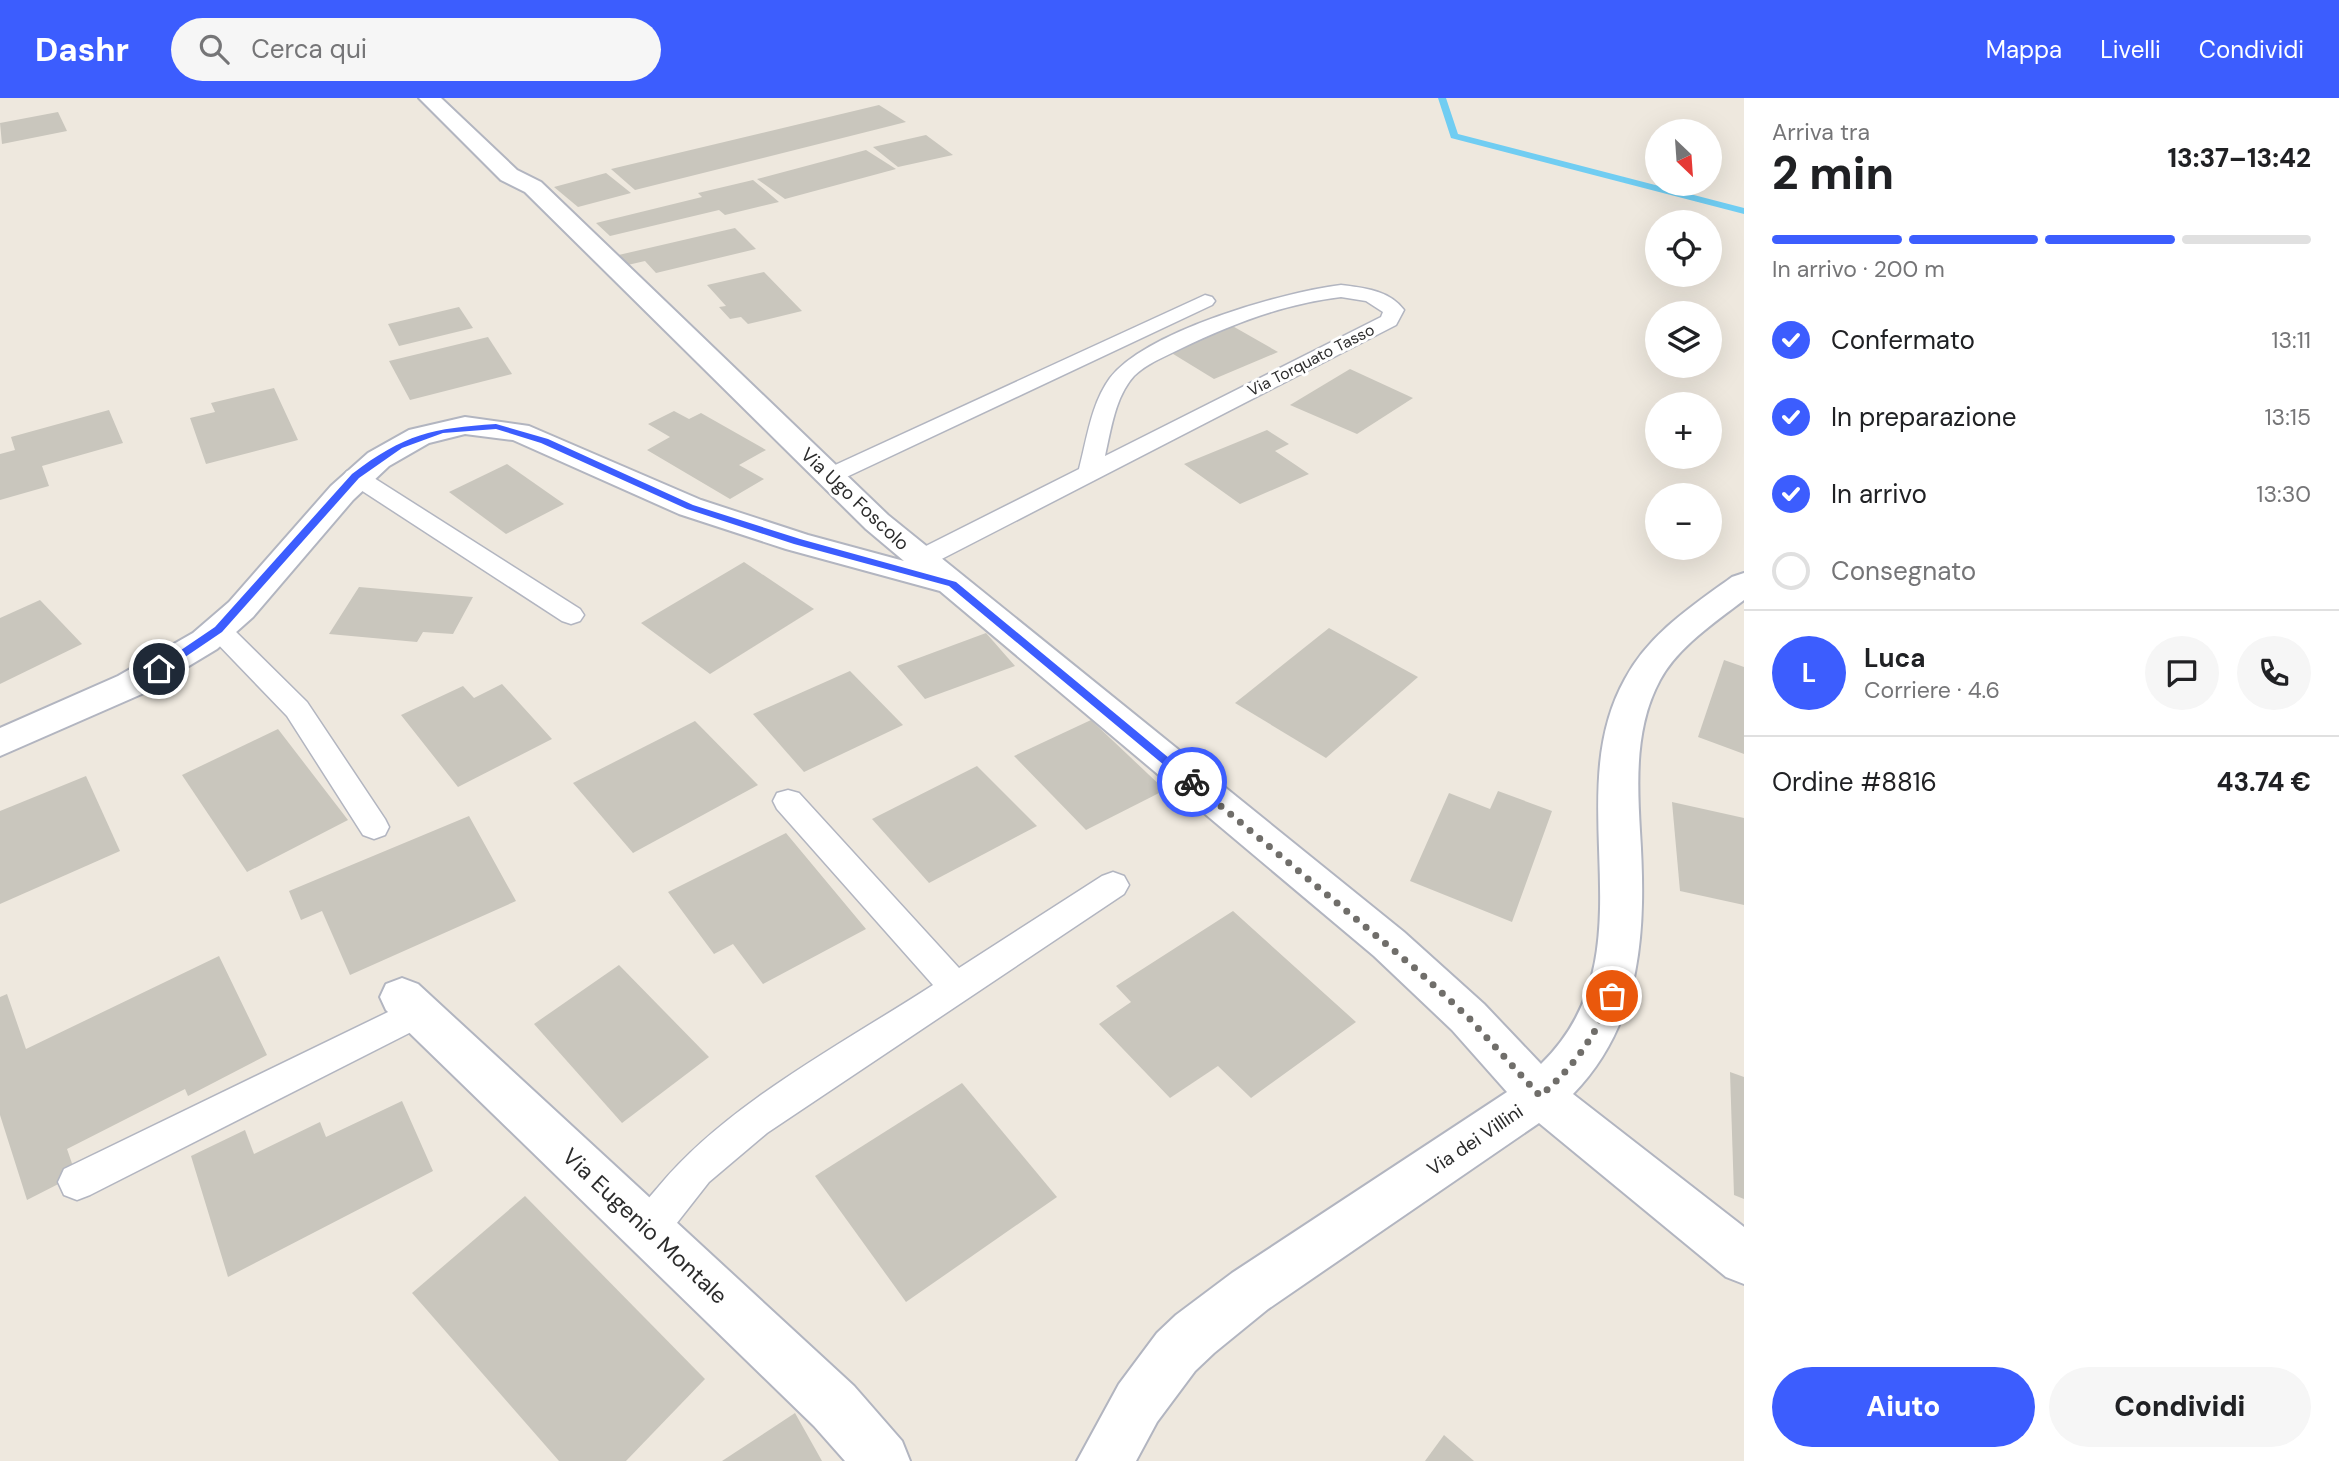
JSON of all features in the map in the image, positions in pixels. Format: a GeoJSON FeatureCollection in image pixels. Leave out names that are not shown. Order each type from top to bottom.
{"type":"FeatureCollection","features":[{"type":"Feature","properties":{"kind":"street","name":"Via Ugo Foscolo"},"geometry":{"type":"LineString","coordinates":[[429,98],[509,175],[533,187],[877,522],[1398,952],[1468,1017],[1540,1096],[1744,1259]]}},
{"type":"Feature","properties":{"kind":"street"},"geometry":{"type":"LineString","coordinates":[[0,743],[159,669],[219,630],[355,476],[399,446],[442,430],[483,426],[508,428],[544,441],[690,507],[797,541],[952,584]]}},
{"type":"Feature","properties":{"kind":"street","name":"Via dei Villini"},"geometry":{"type":"LineString","coordinates":[[1105,1461],[1138,1403],[1176,1352],[1195,1334],[1250,1291],[1540,1096],[1560,1079],[1591,1040],[1616,981],[1624,888],[1619,776],[1622,742],[1632,701],[1650,666],[1669,646],[1744,584]]}},
{"type":"Feature","properties":{"kind":"street","name":"Via Eugenio Montale"},"geometry":{"type":"LineString","coordinates":[[410,1005],[835,1406],[882,1461]]}},
{"type":"Feature","properties":{"kind":"lane","name":"Via Torquato Tasso"},"geometry":{"type":"LineString","coordinates":[[921,559],[1389,321],[1394,310],[1367,293],[1328,291],[1259,308],[1139,362],[1124,372],[1113,389],[1090,472]]}},
{"type":"Feature","properties":{"kind":"lane"},"geometry":{"type":"LineString","coordinates":[[830,476],[1206,302]]}},
{"type":"Feature","properties":{"kind":"lane"},"geometry":{"type":"LineString","coordinates":[[355,476],[571,615]]}},
{"type":"Feature","properties":{"kind":"lane"},"geometry":{"type":"LineString","coordinates":[[219,630],[297,709],[374,827]]}},
{"type":"Feature","properties":{"kind":"lane"},"geometry":{"type":"LineString","coordinates":[[788,801],[956,988]]}},
{"type":"Feature","properties":{"kind":"lane"},"geometry":{"type":"LineString","coordinates":[[648,1228],[696,1170],[744,1129],[1113,885]]}},
{"type":"Feature","properties":{"kind":"lane"},"geometry":{"type":"LineString","coordinates":[[77,1182],[410,1005]]}},
{"type":"Feature","properties":{"kind":"building"},"geometry":{"type":"Polygon","coordinates":[[[879,105],[906,122],[635,190],[611,169],[879,105]]]}},
{"type":"Feature","properties":{"kind":"building"},"geometry":{"type":"Polygon","coordinates":[[[58,112],[67,131],[2,144],[0,123],[58,112]]]}},
{"type":"Feature","properties":{"kind":"building"},"geometry":{"type":"Polygon","coordinates":[[[926,135],[953,155],[898,167],[873,147],[926,135]]]}},
{"type":"Feature","properties":{"kind":"building"},"geometry":{"type":"Polygon","coordinates":[[[866,150],[896,169],[785,199],[757,179],[866,150]]]}},
{"type":"Feature","properties":{"kind":"building"},"geometry":{"type":"Polygon","coordinates":[[[606,173],[631,193],[578,207],[554,187],[606,173]]]}},
{"type":"Feature","properties":{"kind":"building"},"geometry":{"type":"Polygon","coordinates":[[[753,180],[779,202],[725,215],[719,210],[610,236],[596,223],[702,197],[698,193],[753,180]]]}},
{"type":"Feature","properties":{"kind":"building"},"geometry":{"type":"Polygon","coordinates":[[[735,228],[756,249],[656,273],[645,261],[619,267],[610,257],[735,228]]]}},
{"type":"Feature","properties":{"kind":"building"},"geometry":{"type":"Polygon","coordinates":[[[764,272],[802,311],[748,324],[741,317],[730,319],[719,307],[726,306],[707,285],[764,272]]]}},
{"type":"Feature","properties":{"kind":"building"},"geometry":{"type":"Polygon","coordinates":[[[459,307],[473,328],[399,346],[388,324],[459,307]]]}},
{"type":"Feature","properties":{"kind":"building"},"geometry":{"type":"Polygon","coordinates":[[[1229,324],[1278,352],[1214,379],[1165,349],[1229,324]]]}},
{"type":"Feature","properties":{"kind":"building"},"geometry":{"type":"Polygon","coordinates":[[[488,337],[512,374],[410,400],[389,361],[488,337]]]}},
{"type":"Feature","properties":{"kind":"building"},"geometry":{"type":"Polygon","coordinates":[[[1350,369],[1413,398],[1357,434],[1290,405],[1350,369]]]}},
{"type":"Feature","properties":{"kind":"building"},"geometry":{"type":"Polygon","coordinates":[[[274,388],[298,440],[206,464],[190,418],[215,412],[211,403],[274,388]]]}},
{"type":"Feature","properties":{"kind":"building"},"geometry":{"type":"Polygon","coordinates":[[[109,410],[123,443],[42,466],[49,486],[0,500],[0,454],[15,450],[11,437],[109,410]]]}},
{"type":"Feature","properties":{"kind":"building"},"geometry":{"type":"Polygon","coordinates":[[[674,411],[689,419],[701,413],[766,450],[739,465],[764,479],[730,499],[647,450],[670,437],[648,424],[674,411]]]}},
{"type":"Feature","properties":{"kind":"building"},"geometry":{"type":"Polygon","coordinates":[[[1267,430],[1289,444],[1275,451],[1309,474],[1240,504],[1184,464],[1267,430]]]}},
{"type":"Feature","properties":{"kind":"building"},"geometry":{"type":"Polygon","coordinates":[[[507,464],[564,504],[506,534],[449,492],[507,464]]]}},
{"type":"Feature","properties":{"kind":"building"},"geometry":{"type":"Polygon","coordinates":[[[744,562],[814,609],[710,674],[641,623],[744,562]]]}},
{"type":"Feature","properties":{"kind":"building"},"geometry":{"type":"Polygon","coordinates":[[[359,587],[473,597],[453,634],[423,632],[417,642],[329,634],[359,587]]]}},
{"type":"Feature","properties":{"kind":"building"},"geometry":{"type":"Polygon","coordinates":[[[40,600],[82,644],[0,684],[0,618],[40,600]]]}},
{"type":"Feature","properties":{"kind":"building"},"geometry":{"type":"Polygon","coordinates":[[[1329,628],[1418,677],[1326,758],[1235,703],[1329,628]]]}},
{"type":"Feature","properties":{"kind":"building"},"geometry":{"type":"Polygon","coordinates":[[[986,633],[1015,666],[925,699],[897,666],[986,633]]]}},
{"type":"Feature","properties":{"kind":"building"},"geometry":{"type":"Polygon","coordinates":[[[1724,660],[1744,667],[1744,754],[1698,737],[1724,660]]]}},
{"type":"Feature","properties":{"kind":"building"},"geometry":{"type":"Polygon","coordinates":[[[850,671],[903,725],[804,772],[753,714],[850,671]]]}},
{"type":"Feature","properties":{"kind":"building"},"geometry":{"type":"Polygon","coordinates":[[[502,684],[552,739],[458,787],[401,715],[463,686],[474,698],[502,684]]]}},
{"type":"Feature","properties":{"kind":"building"},"geometry":{"type":"Polygon","coordinates":[[[1091,720],[1165,790],[1086,830],[1014,756],[1091,720]]]}},
{"type":"Feature","properties":{"kind":"building"},"geometry":{"type":"Polygon","coordinates":[[[695,721],[758,785],[633,853],[573,783],[695,721]]]}},
{"type":"Feature","properties":{"kind":"building"},"geometry":{"type":"Polygon","coordinates":[[[278,729],[348,820],[247,872],[182,775],[278,729]]]}},
{"type":"Feature","properties":{"kind":"building"},"geometry":{"type":"Polygon","coordinates":[[[977,766],[1037,826],[929,883],[872,819],[977,766]]]}},
{"type":"Feature","properties":{"kind":"building"},"geometry":{"type":"Polygon","coordinates":[[[86,776],[120,851],[0,904],[0,811],[86,776]]]}},
{"type":"Feature","properties":{"kind":"building"},"geometry":{"type":"Polygon","coordinates":[[[1498,791],[1552,811],[1512,922],[1410,881],[1449,793],[1490,809],[1498,791]]]}},
{"type":"Feature","properties":{"kind":"building"},"geometry":{"type":"Polygon","coordinates":[[[1672,802],[1744,818],[1744,905],[1680,891],[1672,802]]]}},
{"type":"Feature","properties":{"kind":"building"},"geometry":{"type":"Polygon","coordinates":[[[469,816],[516,901],[350,975],[322,911],[301,920],[289,891],[469,816]]]}},
{"type":"Feature","properties":{"kind":"building"},"geometry":{"type":"Polygon","coordinates":[[[786,833],[866,929],[763,984],[733,944],[714,954],[668,892],[786,833]]]}},
{"type":"Feature","properties":{"kind":"building"},"geometry":{"type":"Polygon","coordinates":[[[1233,911],[1356,1022],[1251,1098],[1218,1066],[1170,1098],[1099,1024],[1131,1002],[1116,986],[1233,911]]]}},
{"type":"Feature","properties":{"kind":"building"},"geometry":{"type":"Polygon","coordinates":[[[219,956],[267,1055],[188,1096],[185,1089],[67,1149],[76,1175],[27,1200],[0,1115],[0,997],[7,994],[26,1049],[219,956]]]}},
{"type":"Feature","properties":{"kind":"building"},"geometry":{"type":"Polygon","coordinates":[[[619,965],[709,1057],[622,1123],[534,1024],[619,965]]]}},
{"type":"Feature","properties":{"kind":"building"},"geometry":{"type":"Polygon","coordinates":[[[1730,1072],[1744,1077],[1744,1199],[1734,1195],[1730,1072]]]}},
{"type":"Feature","properties":{"kind":"building"},"geometry":{"type":"Polygon","coordinates":[[[962,1083],[1057,1197],[906,1302],[815,1176],[962,1083]]]}},
{"type":"Feature","properties":{"kind":"building"},"geometry":{"type":"Polygon","coordinates":[[[402,1101],[433,1171],[228,1277],[191,1156],[245,1130],[254,1154],[320,1122],[326,1137],[402,1101]]]}},
{"type":"Feature","properties":{"kind":"building"},"geometry":{"type":"Polygon","coordinates":[[[525,1196],[705,1379],[626,1461],[559,1461],[412,1293],[525,1196]]]}},
{"type":"Feature","properties":{"kind":"building"},"geometry":{"type":"Polygon","coordinates":[[[795,1413],[822,1461],[722,1461],[795,1413]]]}},
{"type":"Feature","properties":{"kind":"building"},"geometry":{"type":"Polygon","coordinates":[[[1444,1435],[1474,1461],[1425,1461],[1444,1435]]]}},
{"type":"Feature","properties":{"kind":"waterway"},"geometry":{"type":"LineString","coordinates":[[1442,98],[1454,136],[1744,211]]}},
{"type":"Feature","properties":{"kind":"way so far"},"geometry":{"type":"LineString","coordinates":[[1192,782],[1389,944],[1468,1017],[1540,1096],[1560,1079],[1591,1040],[1612,996]]}},
{"type":"Feature","properties":{"kind":"route"},"geometry":{"type":"LineString","coordinates":[[159,669],[219,630],[355,476],[373,462],[399,446],[442,430],[496,426],[544,441],[656,494],[690,507],[797,541],[952,584],[1192,782]]}}]}
